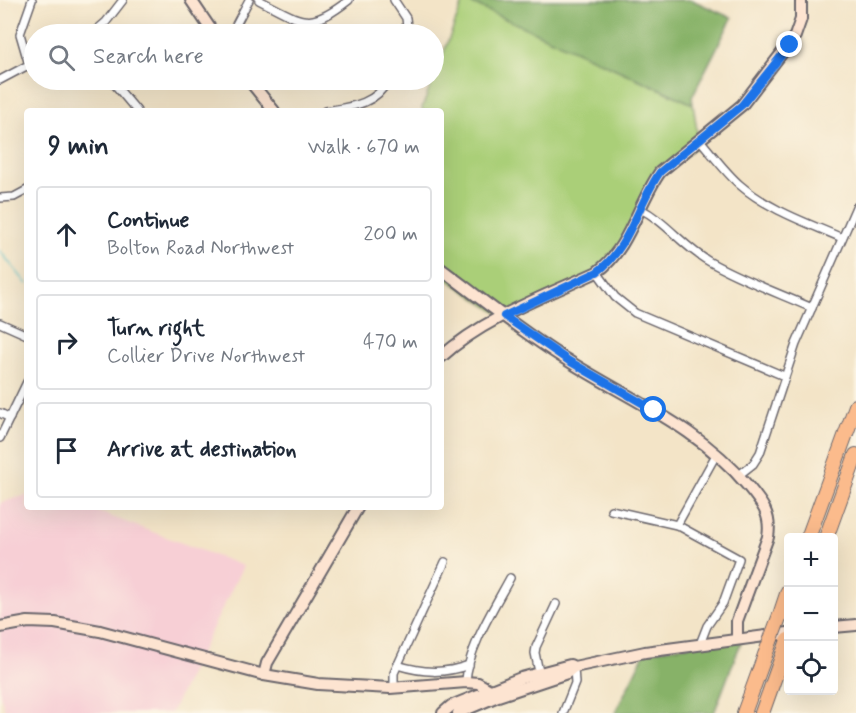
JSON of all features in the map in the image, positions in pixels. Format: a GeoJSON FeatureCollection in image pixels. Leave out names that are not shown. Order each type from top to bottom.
{"type":"FeatureCollection","features":[{"type":"Feature","properties":{"kind":"highway"},"geometry":{"type":"LineString","coordinates":[[809,533],[856,406]]}},
{"type":"Feature","properties":{"kind":"highway"},"geometry":{"type":"LineString","coordinates":[[827,533],[856,455]]}},
{"type":"Feature","properties":{"kind":"highway"},"geometry":{"type":"LineString","coordinates":[[744,713],[784,604]]}},
{"type":"Feature","properties":{"kind":"highway"},"geometry":{"type":"LineString","coordinates":[[762,713],[784,652]]}},
{"type":"Feature","properties":{"kind":"main road"},"geometry":{"type":"LineString","coordinates":[[191,0],[207,24]]}},
{"type":"Feature","properties":{"kind":"main road"},"geometry":{"type":"LineString","coordinates":[[444,354],[454,345],[504,316],[597,272],[619,252],[639,208],[660,172],[742,105],[790,45],[799,28],[801,0]]}},
{"type":"Feature","properties":{"kind":"main road"},"geometry":{"type":"LineString","coordinates":[[257,90],[272,108]]}},
{"type":"Feature","properties":{"kind":"main road"},"geometry":{"type":"LineString","coordinates":[[444,271],[569,361],[654,410],[717,453],[765,507],[770,526],[737,621],[737,639]]}},
{"type":"Feature","properties":{"kind":"main road"},"geometry":{"type":"LineString","coordinates":[[264,675],[267,663],[356,510]]}},
{"type":"Feature","properties":{"kind":"main road"},"geometry":{"type":"LineString","coordinates":[[0,627],[41,622],[62,624],[100,631],[264,675],[318,684],[394,687],[466,682],[478,683],[490,690]]}},
{"type":"Feature","properties":{"kind":"main road"},"geometry":{"type":"LineString","coordinates":[[838,627],[856,625]]}},
{"type":"Feature","properties":{"kind":"main road"},"geometry":{"type":"LineString","coordinates":[[443,713],[451,706],[539,672],[700,644],[784,634]]}},
{"type":"Feature","properties":{"kind":"main road"},"geometry":{"type":"LineString","coordinates":[[458,713],[498,696],[567,673],[574,667]]}},
{"type":"Feature","properties":{"kind":"street"},"geometry":{"type":"LineString","coordinates":[[24,43],[20,33],[32,0]]}},
{"type":"Feature","properties":{"kind":"street"},"geometry":{"type":"LineString","coordinates":[[104,24],[123,0]]}},
{"type":"Feature","properties":{"kind":"street"},"geometry":{"type":"LineString","coordinates":[[236,24],[249,0]]}},
{"type":"Feature","properties":{"kind":"street"},"geometry":{"type":"LineString","coordinates":[[259,0],[306,21],[322,19],[349,0]]}},
{"type":"Feature","properties":{"kind":"street"},"geometry":{"type":"LineString","coordinates":[[394,0],[406,18],[407,24]]}},
{"type":"Feature","properties":{"kind":"street"},"geometry":{"type":"LineString","coordinates":[[0,80],[24,68]]}},
{"type":"Feature","properties":{"kind":"street"},"geometry":{"type":"LineString","coordinates":[[119,90],[134,108]]}},
{"type":"Feature","properties":{"kind":"street"},"geometry":{"type":"LineString","coordinates":[[340,108],[365,103],[380,90]]}},
{"type":"Feature","properties":{"kind":"street"},"geometry":{"type":"LineString","coordinates":[[700,140],[729,174],[755,196],[780,211],[843,238]]}},
{"type":"Feature","properties":{"kind":"street"},"geometry":{"type":"LineString","coordinates":[[0,198],[14,197],[24,192]]}},
{"type":"Feature","properties":{"kind":"street"},"geometry":{"type":"LineString","coordinates":[[738,475],[753,464],[760,453],[784,376],[856,207]]}},
{"type":"Feature","properties":{"kind":"street"},"geometry":{"type":"LineString","coordinates":[[639,208],[660,220],[709,262],[812,308]]}},
{"type":"Feature","properties":{"kind":"street"},"geometry":{"type":"LineString","coordinates":[[597,272],[615,297],[636,313],[784,376]]}},
{"type":"Feature","properties":{"kind":"street"},"geometry":{"type":"LineString","coordinates":[[0,323],[24,334]]}},
{"type":"Feature","properties":{"kind":"street"},"geometry":{"type":"LineString","coordinates":[[0,438],[24,388]]}},
{"type":"Feature","properties":{"kind":"street"},"geometry":{"type":"LineString","coordinates":[[0,413],[10,417]]}},
{"type":"Feature","properties":{"kind":"street"},"geometry":{"type":"LineString","coordinates":[[677,525],[717,453]]}},
{"type":"Feature","properties":{"kind":"street"},"geometry":{"type":"LineString","coordinates":[[611,510],[677,525],[739,559],[723,603],[707,626],[700,644]]}},
{"type":"Feature","properties":{"kind":"street"},"geometry":{"type":"LineString","coordinates":[[394,687],[394,673],[397,665],[445,562]]}},
{"type":"Feature","properties":{"kind":"street"},"geometry":{"type":"LineString","coordinates":[[466,682],[469,665],[482,632],[510,578]]}},
{"type":"Feature","properties":{"kind":"street"},"geometry":{"type":"LineString","coordinates":[[539,672],[536,647],[556,604]]}},
{"type":"Feature","properties":{"kind":"street"},"geometry":{"type":"LineString","coordinates":[[397,665],[427,672],[448,672],[469,665]]}},
{"type":"Feature","properties":{"kind":"street"},"geometry":{"type":"LineString","coordinates":[[563,713],[575,683],[574,667]]}},
{"type":"Feature","properties":{"kind":"shaded area"},"geometry":{"type":"Polygon","coordinates":[[[24,496],[24,510],[94,510],[243,566],[171,713],[6,713],[0,695],[0,503],[24,496]]]}},
{"type":"Feature","properties":{"kind":"green space"},"geometry":{"type":"Polygon","coordinates":[[[464,0],[693,104],[699,144],[653,183],[635,221],[603,275],[510,321],[444,277],[444,108],[422,108],[429,90],[444,90],[444,51],[464,0]]]}},
{"type":"Feature","properties":{"kind":"green space"},"geometry":{"type":"Polygon","coordinates":[[[464,0],[692,0],[732,18],[692,97],[693,104],[464,0]]]}},
{"type":"Feature","properties":{"kind":"green space"},"geometry":{"type":"Polygon","coordinates":[[[743,637],[714,713],[615,713],[645,652],[743,637]]]}},
{"type":"Feature","properties":{"kind":"waterway"},"geometry":{"type":"LineString","coordinates":[[0,251],[24,280]]}},
{"type":"Feature","properties":{"kind":"route"},"geometry":{"type":"LineString","coordinates":[[654,410],[569,361],[504,316],[597,272],[609,263],[619,252],[650,186],[660,172],[676,157],[725,122],[742,105],[790,45]]}}]}
